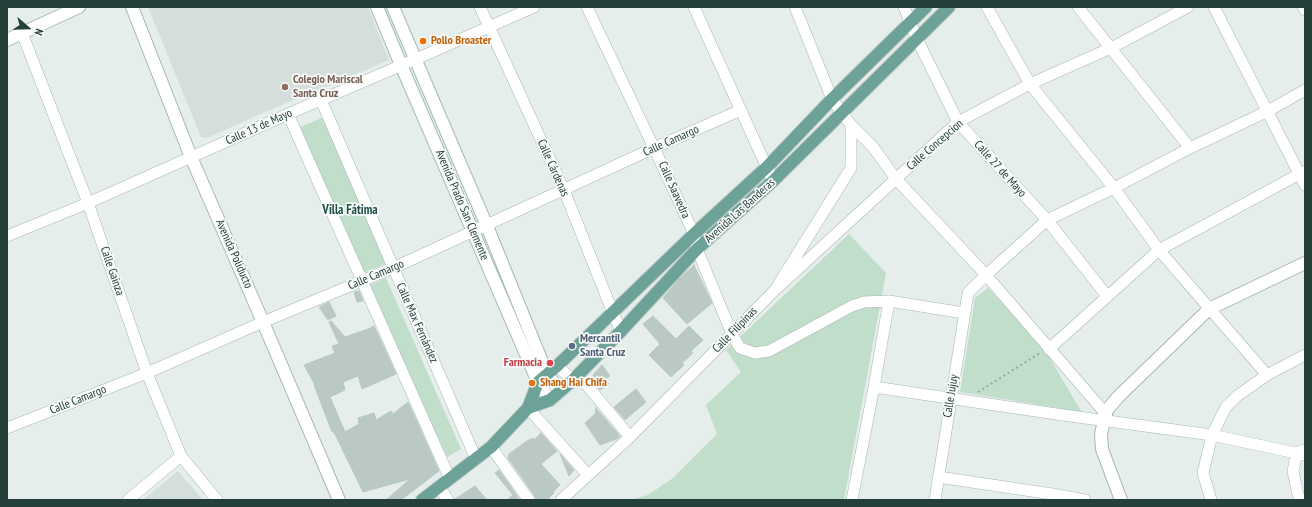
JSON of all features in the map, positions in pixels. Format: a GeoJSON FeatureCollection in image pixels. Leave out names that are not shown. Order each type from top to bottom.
{"type":"FeatureCollection","features":[{"type":"Feature","properties":{"kind":"main road","name":"Avenida Las Banderas"},"geometry":{"type":"LineString","coordinates":[[422,500],[491,447],[528,408],[538,382],[557,366],[767,166],[832,99],[926,7]]}},
{"type":"Feature","properties":{"kind":"main road","name":"Avenida Las Banderas"},"geometry":{"type":"LineString","coordinates":[[528,408],[550,400],[573,380],[697,249],[774,181],[949,7]]}},
{"type":"Feature","properties":{"kind":"street"},"geometry":{"type":"LineString","coordinates":[[7,40],[80,7]]}},
{"type":"Feature","properties":{"kind":"street","name":"Avenida Poliducto"},"geometry":{"type":"LineString","coordinates":[[132,7],[191,157],[339,500]]}},
{"type":"Feature","properties":{"kind":"street","name":"Avenida Prado San Clemente"},"geometry":{"type":"LineString","coordinates":[[377,7],[538,382],[550,400]]}},
{"type":"Feature","properties":{"kind":"street","name":"Avenida Prado San Clemente"},"geometry":{"type":"LineString","coordinates":[[393,7],[487,226],[548,374],[560,391]]}},
{"type":"Feature","properties":{"kind":"street","name":"Calle Cárdenas"},"geometry":{"type":"LineString","coordinates":[[480,7],[564,190],[621,331]]}},
{"type":"Feature","properties":{"kind":"street","name":"Calle 13 de Mayo"},"geometry":{"type":"LineString","coordinates":[[7,236],[88,203],[534,7]]}},
{"type":"Feature","properties":{"kind":"street","name":"Calle Saavedra"},"geometry":{"type":"LineString","coordinates":[[587,7],[694,234],[697,249],[732,334],[740,348],[755,353],[769,351],[852,306],[864,302],[889,301],[964,314]]}},
{"type":"Feature","properties":{"kind":"street"},"geometry":{"type":"LineString","coordinates":[[694,7],[774,181]]}},
{"type":"Feature","properties":{"kind":"street"},"geometry":{"type":"LineString","coordinates":[[795,7],[832,99],[851,125],[873,147],[896,179],[986,275],[1105,417]]}},
{"type":"Feature","properties":{"kind":"street","name":"Calle 27 de Mayo"},"geometry":{"type":"LineString","coordinates":[[904,7],[917,39],[958,122],[1046,220],[1107,296]]}},
{"type":"Feature","properties":{"kind":"street"},"geometry":{"type":"LineString","coordinates":[[987,7],[1030,84],[1114,188],[1159,250],[1267,375]]}},
{"type":"Feature","properties":{"kind":"street"},"geometry":{"type":"LineString","coordinates":[[1078,7],[1190,148]]}},
{"type":"Feature","properties":{"kind":"street","name":"Calle Concepcion"},"geometry":{"type":"LineString","coordinates":[[775,290],[958,122],[1030,84],[1111,48],[1188,7]]}},
{"type":"Feature","properties":{"kind":"street"},"geometry":{"type":"LineString","coordinates":[[1214,7],[1302,173],[1305,185]]}},
{"type":"Feature","properties":{"kind":"street","name":"Calle Gainza"},"geometry":{"type":"LineString","coordinates":[[22,33],[88,203],[147,373],[181,456],[217,500]]}},
{"type":"Feature","properties":{"kind":"street"},"geometry":{"type":"LineString","coordinates":[[986,275],[1046,220],[1114,188],[1190,148],[1268,111],[1305,90]]}},
{"type":"Feature","properties":{"kind":"street","name":"Calle Max Fernández"},"geometry":{"type":"LineString","coordinates":[[321,100],[476,459]]}},
{"type":"Feature","properties":{"kind":"street","name":"Calle Camargo"},"geometry":{"type":"LineString","coordinates":[[7,428],[147,373],[263,322],[393,268],[654,148],[741,110]]}},
{"type":"Feature","properties":{"kind":"street"},"geometry":{"type":"LineString","coordinates":[[288,114],[450,479]]}},
{"type":"Feature","properties":{"kind":"street","name":"Calle Filipinas"},"geometry":{"type":"LineString","coordinates":[[561,500],[630,437],[775,290],[851,168],[851,125]]}},
{"type":"Feature","properties":{"kind":"street"},"geometry":{"type":"LineString","coordinates":[[1049,349],[1159,250],[1302,173]]}},
{"type":"Feature","properties":{"kind":"street"},"geometry":{"type":"LineString","coordinates":[[1121,500],[1102,449],[1101,434],[1107,410],[1118,397],[1209,309],[1305,263]]}},
{"type":"Feature","properties":{"kind":"street","name":"Calle Jujuy"},"geometry":{"type":"LineString","coordinates":[[934,500],[968,293],[986,275]]}},
{"type":"Feature","properties":{"kind":"street"},"geometry":{"type":"LineString","coordinates":[[852,500],[889,301]]}},
{"type":"Feature","properties":{"kind":"street"},"geometry":{"type":"LineString","coordinates":[[1211,500],[1203,473],[1212,435],[1226,407],[1237,396],[1267,375],[1305,355]]}},
{"type":"Feature","properties":{"kind":"street"},"geometry":{"type":"LineString","coordinates":[[557,366],[573,380],[585,382],[630,437]]}},
{"type":"Feature","properties":{"kind":"street"},"geometry":{"type":"LineString","coordinates":[[874,387],[963,401],[1105,417],[1302,452],[1293,470],[1298,495],[1301,500]]}},
{"type":"Feature","properties":{"kind":"street"},"geometry":{"type":"LineString","coordinates":[[528,408],[588,475]]}},
{"type":"Feature","properties":{"kind":"street"},"geometry":{"type":"LineString","coordinates":[[491,447],[529,500]]}},
{"type":"Feature","properties":{"kind":"street"},"geometry":{"type":"LineString","coordinates":[[128,500],[181,456]]}},
{"type":"Feature","properties":{"kind":"street"},"geometry":{"type":"LineString","coordinates":[[938,477],[1085,500]]}},
{"type":"Feature","properties":{"kind":"street"},"geometry":{"type":"LineString","coordinates":[[439,487],[448,500]]}},
{"type":"Feature","properties":{"kind":"path"},"geometry":{"type":"LineString","coordinates":[[963,401],[1045,350],[1049,349]]}},
{"type":"Feature","properties":{"kind":"shaded area","name":"Colegio Mariscal Santa Cruz"},"geometry":{"type":"Polygon","coordinates":[[[148,7],[368,7],[389,60],[207,138],[201,137],[148,7]]]}},
{"type":"Feature","properties":{"kind":"shaded area"},"geometry":{"type":"Polygon","coordinates":[[[178,471],[203,500],[143,500],[178,471]]]}},
{"type":"Feature","properties":{"kind":"green space"},"geometry":{"type":"Polygon","coordinates":[[[324,117],[387,263],[363,273],[300,127],[324,117]]]}},
{"type":"Feature","properties":{"kind":"green space"},"geometry":{"type":"Polygon","coordinates":[[[849,234],[886,273],[844,500],[630,500],[648,495],[673,478],[717,434],[706,405],[741,372],[726,350],[849,234]]]}},
{"type":"Feature","properties":{"kind":"green space"},"geometry":{"type":"Polygon","coordinates":[[[386,278],[461,449],[447,457],[369,285],[386,278]]]}},
{"type":"Feature","properties":{"kind":"green space"},"geometry":{"type":"Polygon","coordinates":[[[988,288],[1045,350],[1084,416],[1059,408],[960,392],[975,298],[988,288]]]}},
{"type":"Feature","properties":{"kind":"building"},"geometry":{"type":"Polygon","coordinates":[[[694,265],[712,303],[687,324],[663,298],[679,279],[694,265]]]}},
{"type":"Feature","properties":{"kind":"building"},"geometry":{"type":"Polygon","coordinates":[[[359,291],[363,301],[357,302],[354,292],[359,291]]]}},
{"type":"Feature","properties":{"kind":"building"},"geometry":{"type":"Polygon","coordinates":[[[329,302],[336,316],[328,320],[319,307],[329,302]]]}},
{"type":"Feature","properties":{"kind":"building"},"geometry":{"type":"Polygon","coordinates":[[[653,316],[676,339],[689,326],[703,340],[691,351],[693,353],[682,363],[684,365],[671,377],[649,355],[660,344],[643,324],[653,316]]]}},
{"type":"Feature","properties":{"kind":"building"},"geometry":{"type":"Polygon","coordinates":[[[331,321],[345,337],[374,326],[396,374],[362,389],[358,376],[343,382],[345,390],[330,397],[345,432],[359,424],[358,418],[374,413],[376,420],[391,411],[393,414],[408,402],[439,471],[401,500],[386,500],[410,479],[363,492],[334,432],[332,432],[315,385],[304,365],[335,353],[332,346],[339,344],[329,322],[331,321]]]}},
{"type":"Feature","properties":{"kind":"building"},"geometry":{"type":"Polygon","coordinates":[[[602,365],[610,376],[605,379],[609,384],[600,390],[592,380],[593,375],[602,365]]]}},
{"type":"Feature","properties":{"kind":"building"},"geometry":{"type":"Polygon","coordinates":[[[636,389],[646,402],[625,420],[614,407],[636,389]]]}},
{"type":"Feature","properties":{"kind":"building"},"geometry":{"type":"Polygon","coordinates":[[[596,408],[620,436],[617,439],[600,445],[585,423],[595,414],[596,408]]]}},
{"type":"Feature","properties":{"kind":"building"},"geometry":{"type":"Polygon","coordinates":[[[541,433],[557,451],[541,464],[560,485],[547,500],[536,500],[535,496],[508,458],[509,454],[527,441],[533,438],[534,440],[541,433]]]}},
{"type":"Feature","properties":{"kind":"building"},"geometry":{"type":"Polygon","coordinates":[[[560,454],[574,470],[569,476],[560,454]]]}},
{"type":"Feature","properties":{"kind":"building"},"geometry":{"type":"Polygon","coordinates":[[[499,470],[520,500],[507,500],[513,495],[495,473],[499,470]]]}},
{"type":"Feature","properties":{"kind":"building"},"geometry":{"type":"Polygon","coordinates":[[[475,486],[487,500],[455,500],[455,499],[475,486]]]}},
{"type":"Feature","properties":{"kind":"place","name":"Pollo Broaster"},"geometry":{"type":"Point","coordinates":[423,41]}},
{"type":"Feature","properties":{"kind":"place","name":"Colegio Mariscal Santa Cruz"},"geometry":{"type":"Point","coordinates":[285,87]}},
{"type":"Feature","properties":{"kind":"place","name":"Mercantil Santa Cruz"},"geometry":{"type":"Point","coordinates":[572,346]}},
{"type":"Feature","properties":{"kind":"place","name":"Farmacia"},"geometry":{"type":"Point","coordinates":[550,363]}},
{"type":"Feature","properties":{"kind":"place","name":"Shang Hai Chifa"},"geometry":{"type":"Point","coordinates":[532,383]}},
{"type":"Feature","properties":{"kind":"district","name":"Villa Fátima"},"geometry":{"type":"Point","coordinates":[350,210]}}]}
